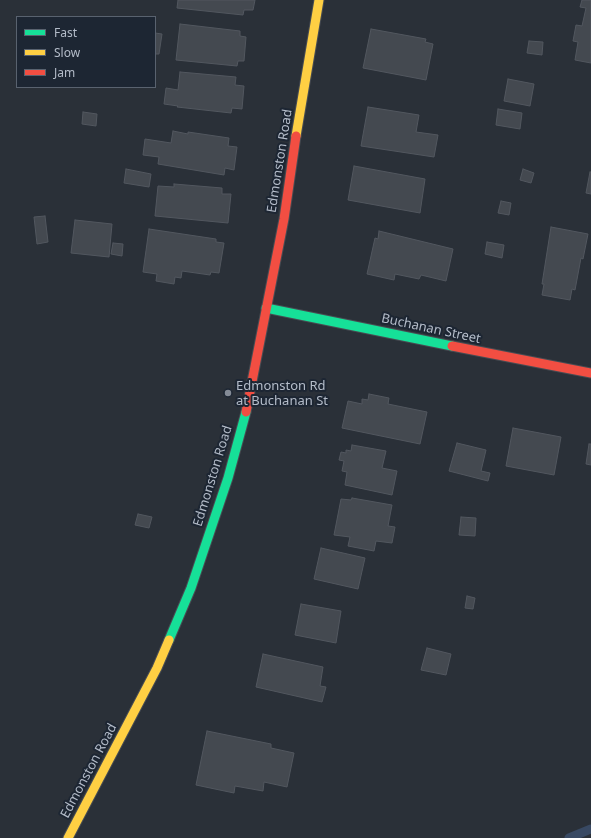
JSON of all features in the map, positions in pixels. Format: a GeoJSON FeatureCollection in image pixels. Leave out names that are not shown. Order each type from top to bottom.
{"type":"FeatureCollection","features":[{"type":"Feature","properties":{"kind":"street","name":"Edmonston Road"},"geometry":{"type":"LineString","coordinates":[[68,838],[157,668],[191,588],[228,478],[248,404],[284,219],[296,135],[319,0]]}},
{"type":"Feature","properties":{"kind":"street","name":"Buchanan Street"},"geometry":{"type":"LineString","coordinates":[[266,308],[474,351],[591,373]]}},
{"type":"Feature","properties":{"kind":"building"},"geometry":{"type":"Polygon","coordinates":[[[178,0],[255,0],[253,10],[244,10],[243,15],[177,8],[178,0]]]}},
{"type":"Feature","properties":{"kind":"building"},"geometry":{"type":"Polygon","coordinates":[[[582,0],[591,0],[591,63],[575,60],[578,42],[573,41],[576,25],[582,26],[586,8],[580,7],[582,0]]]}},
{"type":"Feature","properties":{"kind":"building"},"geometry":{"type":"Polygon","coordinates":[[[180,24],[240,31],[240,36],[246,37],[244,61],[238,61],[237,66],[176,60],[180,24]]]}},
{"type":"Feature","properties":{"kind":"building"},"geometry":{"type":"Polygon","coordinates":[[[371,29],[426,39],[425,42],[433,44],[426,80],[363,68],[371,29]]]}},
{"type":"Feature","properties":{"kind":"building"},"geometry":{"type":"Polygon","coordinates":[[[156,33],[162,34],[159,54],[156,54],[156,33]]]}},
{"type":"Feature","properties":{"kind":"building"},"geometry":{"type":"Polygon","coordinates":[[[529,41],[543,42],[542,55],[527,53],[529,41]]]}},
{"type":"Feature","properties":{"kind":"building"},"geometry":{"type":"Polygon","coordinates":[[[180,72],[236,77],[235,85],[244,86],[242,109],[232,108],[231,113],[177,107],[178,106],[164,104],[166,88],[178,90],[180,72]]]}},
{"type":"Feature","properties":{"kind":"building"},"geometry":{"type":"Polygon","coordinates":[[[508,79],[534,84],[530,106],[504,101],[508,79]]]}},
{"type":"Feature","properties":{"kind":"building"},"geometry":{"type":"Polygon","coordinates":[[[368,107],[419,115],[416,132],[438,135],[434,157],[361,146],[368,107]]]}},
{"type":"Feature","properties":{"kind":"building"},"geometry":{"type":"Polygon","coordinates":[[[498,109],[522,113],[520,129],[496,125],[498,109]]]}},
{"type":"Feature","properties":{"kind":"building"},"geometry":{"type":"Polygon","coordinates":[[[83,112],[97,114],[96,126],[82,124],[83,112]]]}},
{"type":"Feature","properties":{"kind":"building"},"geometry":{"type":"Polygon","coordinates":[[[173,131],[229,138],[228,146],[237,147],[234,170],[225,168],[224,175],[158,164],[159,157],[143,155],[145,139],[171,143],[173,131]]]}},
{"type":"Feature","properties":{"kind":"building"},"geometry":{"type":"Polygon","coordinates":[[[354,166],[425,179],[420,213],[348,200],[354,166]]]}},
{"type":"Feature","properties":{"kind":"building"},"geometry":{"type":"Polygon","coordinates":[[[126,169],[151,174],[149,187],[124,183],[126,169]]]}},
{"type":"Feature","properties":{"kind":"building"},"geometry":{"type":"Polygon","coordinates":[[[523,169],[534,173],[531,183],[520,180],[523,169]]]}},
{"type":"Feature","properties":{"kind":"building"},"geometry":{"type":"Polygon","coordinates":[[[591,172],[591,194],[586,193],[591,172]]]}},
{"type":"Feature","properties":{"kind":"building"},"geometry":{"type":"Polygon","coordinates":[[[174,184],[222,188],[222,194],[231,194],[228,223],[155,216],[158,186],[174,187],[174,184]]]}},
{"type":"Feature","properties":{"kind":"building"},"geometry":{"type":"Polygon","coordinates":[[[501,201],[511,203],[509,215],[498,213],[501,201]]]}},
{"type":"Feature","properties":{"kind":"building"},"geometry":{"type":"Polygon","coordinates":[[[45,216],[48,242],[37,244],[34,217],[45,216]]]}},
{"type":"Feature","properties":{"kind":"building"},"geometry":{"type":"Polygon","coordinates":[[[75,220],[112,224],[109,257],[71,253],[75,220]]]}},
{"type":"Feature","properties":{"kind":"building"},"geometry":{"type":"Polygon","coordinates":[[[551,227],[588,234],[583,259],[581,258],[575,290],[572,289],[570,300],[542,295],[544,284],[542,284],[551,227]]]}},
{"type":"Feature","properties":{"kind":"building"},"geometry":{"type":"Polygon","coordinates":[[[149,229],[216,239],[216,242],[224,243],[219,273],[211,272],[210,275],[182,271],[181,278],[175,277],[174,284],[156,281],[157,274],[143,272],[149,229]]]}},
{"type":"Feature","properties":{"kind":"building"},"geometry":{"type":"Polygon","coordinates":[[[379,231],[453,249],[446,281],[421,275],[419,279],[395,274],[394,280],[367,274],[375,238],[378,239],[379,231]]]}},
{"type":"Feature","properties":{"kind":"building"},"geometry":{"type":"Polygon","coordinates":[[[487,242],[504,245],[502,258],[485,254],[487,242]]]}},
{"type":"Feature","properties":{"kind":"building"},"geometry":{"type":"Polygon","coordinates":[[[113,243],[123,244],[122,256],[111,254],[113,243]]]}},
{"type":"Feature","properties":{"kind":"building"},"geometry":{"type":"Polygon","coordinates":[[[369,394],[389,398],[388,404],[427,412],[420,444],[342,428],[348,401],[362,404],[362,399],[368,400],[369,394]]]}},
{"type":"Feature","properties":{"kind":"building"},"geometry":{"type":"Polygon","coordinates":[[[513,428],[561,437],[554,475],[506,466],[513,428]]]}},
{"type":"Feature","properties":{"kind":"building"},"geometry":{"type":"Polygon","coordinates":[[[457,443],[486,450],[481,471],[490,473],[488,481],[449,471],[457,443]]]}},
{"type":"Feature","properties":{"kind":"building"},"geometry":{"type":"Polygon","coordinates":[[[589,444],[591,444],[591,465],[586,464],[589,444]]]}},
{"type":"Feature","properties":{"kind":"building"},"geometry":{"type":"Polygon","coordinates":[[[352,445],[386,451],[382,468],[397,471],[392,495],[345,485],[347,472],[342,471],[344,461],[339,460],[341,452],[346,453],[346,450],[351,451],[352,445]]]}},
{"type":"Feature","properties":{"kind":"building"},"geometry":{"type":"Polygon","coordinates":[[[352,498],[392,505],[388,526],[395,527],[392,543],[376,541],[374,551],[348,546],[350,537],[334,535],[341,499],[351,500],[352,498]]]}},
{"type":"Feature","properties":{"kind":"building"},"geometry":{"type":"Polygon","coordinates":[[[138,514],[152,517],[149,528],[135,525],[138,514]]]}},
{"type":"Feature","properties":{"kind":"building"},"geometry":{"type":"Polygon","coordinates":[[[461,517],[476,518],[475,536],[459,535],[461,517]]]}},
{"type":"Feature","properties":{"kind":"building"},"geometry":{"type":"Polygon","coordinates":[[[321,548],[365,558],[358,589],[314,579],[321,548]]]}},
{"type":"Feature","properties":{"kind":"building"},"geometry":{"type":"Polygon","coordinates":[[[467,596],[475,598],[473,609],[465,608],[467,596]]]}},
{"type":"Feature","properties":{"kind":"building"},"geometry":{"type":"Polygon","coordinates":[[[301,604],[341,611],[336,643],[295,635],[301,604]]]}},
{"type":"Feature","properties":{"kind":"building"},"geometry":{"type":"Polygon","coordinates":[[[427,648],[451,654],[446,675],[421,670],[427,648]]]}},
{"type":"Feature","properties":{"kind":"building"},"geometry":{"type":"Polygon","coordinates":[[[263,654],[323,667],[320,686],[326,687],[322,702],[256,687],[263,654]]]}},
{"type":"Feature","properties":{"kind":"building"},"geometry":{"type":"Polygon","coordinates":[[[207,731],[271,744],[271,748],[294,753],[287,787],[264,782],[263,791],[235,786],[234,793],[196,785],[207,731]]]}},
{"type":"Feature","properties":{"kind":"waterway"},"geometry":{"type":"LineString","coordinates":[[569,838],[591,829]]}},
{"type":"Feature","properties":{"kind":"traffic: fast"},"geometry":{"type":"LineString","coordinates":[[266,308],[452,346]]}},
{"type":"Feature","properties":{"kind":"traffic: fast"},"geometry":{"type":"LineString","coordinates":[[169,640],[191,588],[228,478],[246,412]]}},
{"type":"Feature","properties":{"kind":"traffic: slow"},"geometry":{"type":"LineString","coordinates":[[296,136],[319,0]]}},
{"type":"Feature","properties":{"kind":"traffic: slow"},"geometry":{"type":"LineString","coordinates":[[68,838],[157,668],[169,640]]}},
{"type":"Feature","properties":{"kind":"traffic: jam"},"geometry":{"type":"LineString","coordinates":[[246,412],[284,219],[296,136]]}},
{"type":"Feature","properties":{"kind":"traffic: jam"},"geometry":{"type":"LineString","coordinates":[[452,346],[591,373]]}},
{"type":"Feature","properties":{"kind":"place","name":"Edmonston Rd at Buchanan St"},"geometry":{"type":"Point","coordinates":[228,393]}}]}
